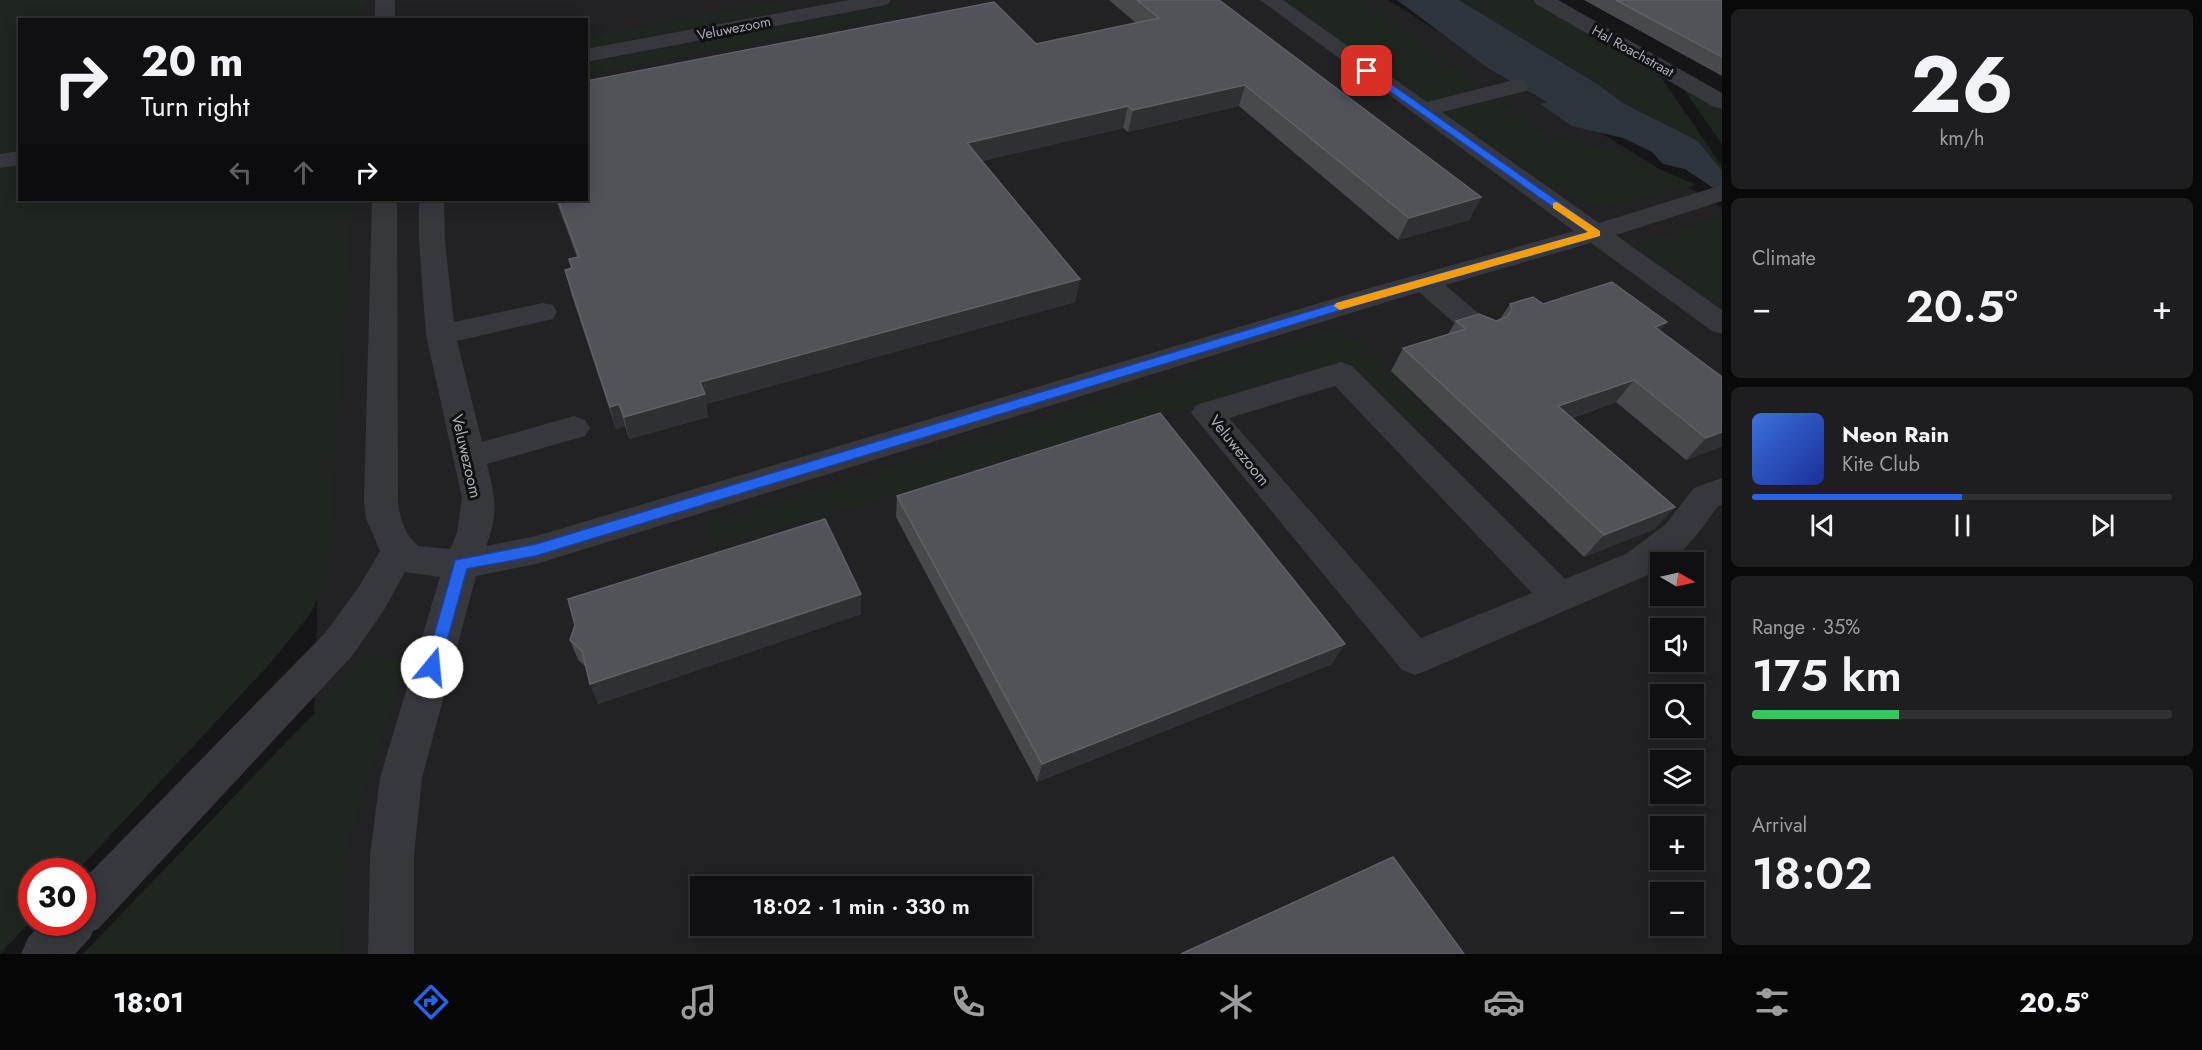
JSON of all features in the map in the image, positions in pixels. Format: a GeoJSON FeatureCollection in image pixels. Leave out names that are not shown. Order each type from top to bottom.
{"type":"FeatureCollection","features":[{"type":"Feature","properties":{"kind":"street"},"geometry":{"type":"LineString","coordinates":[[385,0],[385,18]]}},
{"type":"Feature","properties":{"kind":"street","name":"Veluwezoom"},"geometry":{"type":"LineString","coordinates":[[588,56],[881,0]]}},
{"type":"Feature","properties":{"kind":"street"},"geometry":{"type":"LineString","coordinates":[[1270,0],[1722,324]]}},
{"type":"Feature","properties":{"kind":"street","name":"Hal Roachstraat"},"geometry":{"type":"LineString","coordinates":[[1543,0],[1722,102]]}},
{"type":"Feature","properties":{"kind":"street"},"geometry":{"type":"LineString","coordinates":[[1422,110],[1518,86]]}},
{"type":"Feature","properties":{"kind":"street"},"geometry":{"type":"LineString","coordinates":[[0,161],[18,158]]}},
{"type":"Feature","properties":{"kind":"street"},"geometry":{"type":"LineString","coordinates":[[384,201],[381,501],[383,518],[399,550],[409,559],[461,565],[536,550],[1425,282],[1596,233],[1714,195]]}},
{"type":"Feature","properties":{"kind":"street","name":"Veluwezoom"},"geometry":{"type":"LineString","coordinates":[[391,954],[392,855],[401,778],[461,565],[474,533],[479,498],[441,335],[432,242],[431,201]]}},
{"type":"Feature","properties":{"kind":"street"},"geometry":{"type":"LineString","coordinates":[[1425,282],[1481,331]]}},
{"type":"Feature","properties":{"kind":"street"},"geometry":{"type":"LineString","coordinates":[[441,335],[543,312]]}},
{"type":"Feature","properties":{"kind":"street","name":"Veluwezoom"},"geometry":{"type":"LineString","coordinates":[[1559,597],[1341,373],[1206,413],[1415,658],[1638,564],[1678,534],[1706,497],[1722,490]]}},
{"type":"Feature","properties":{"kind":"street"},"geometry":{"type":"LineString","coordinates":[[470,457],[574,428]]}},
{"type":"Feature","properties":{"kind":"street"},"geometry":{"type":"LineString","coordinates":[[96,898],[339,644],[371,599],[399,550]]}},
{"type":"Feature","properties":{"kind":"street"},"geometry":{"type":"LineString","coordinates":[[44,954],[61,936]]}},
{"type":"Feature","properties":{"kind":"shaded area"},"geometry":{"type":"Polygon","coordinates":[[[0,0],[365,0],[365,18],[18,18],[18,201],[352,201],[327,580],[309,616],[267,667],[89,858],[18,858],[18,935],[0,954],[0,0]]]}},
{"type":"Feature","properties":{"kind":"shaded area"},"geometry":{"type":"Polygon","coordinates":[[[335,0],[1388,0],[1722,208],[1722,954],[307,954],[329,201],[588,201],[588,18],[334,18],[335,0]]]}},
{"type":"Feature","properties":{"kind":"shaded area"},"geometry":{"type":"Polygon","coordinates":[[[784,0],[789,8],[588,48],[588,37],[784,0]]]}},
{"type":"Feature","properties":{"kind":"shaded area"},"geometry":{"type":"Polygon","coordinates":[[[1282,0],[1362,0],[1545,135],[1624,154],[1694,184],[1598,208],[1559,192],[1282,0]]]}},
{"type":"Feature","properties":{"kind":"shaded area"},"geometry":{"type":"Polygon","coordinates":[[[1397,0],[1459,0],[1599,85],[1623,103],[1698,141],[1722,171],[1722,194],[1685,169],[1663,164],[1652,152],[1623,138],[1572,126],[1540,104],[1547,102],[1488,68],[1397,0]]]}},
{"type":"Feature","properties":{"kind":"shaded area"},"geometry":{"type":"Polygon","coordinates":[[[1459,0],[1532,0],[1656,70],[1722,166],[1722,171],[1698,141],[1623,103],[1599,85],[1459,0]]]}},
{"type":"Feature","properties":{"kind":"shaded area"},"geometry":{"type":"Polygon","coordinates":[[[891,5],[910,13],[588,75],[588,63],[891,5]]]}},
{"type":"Feature","properties":{"kind":"shaded area"},"geometry":{"type":"Polygon","coordinates":[[[1680,84],[1722,108],[1722,144],[1680,84]]]}},
{"type":"Feature","properties":{"kind":"shaded area"},"geometry":{"type":"Polygon","coordinates":[[[1722,216],[1722,308],[1633,245],[1722,216]]]}},
{"type":"Feature","properties":{"kind":"shaded area"},"geometry":{"type":"Polygon","coordinates":[[[1337,331],[1358,340],[1437,420],[1416,427],[1348,362],[713,548],[707,524],[1316,333],[1337,331]]]}},
{"type":"Feature","properties":{"kind":"shaded area"},"geometry":{"type":"Polygon","coordinates":[[[370,655],[407,660],[345,852],[341,954],[83,954],[370,655]]]}},
{"type":"Feature","properties":{"kind":"building"},"geometry":{"type":"Polygon","coordinates":[[[1137,0],[1219,0],[1481,197],[1409,218],[1245,85],[1133,110],[1128,106],[967,143],[1080,279],[700,382],[705,394],[624,417],[619,404],[610,407],[565,270],[572,268],[569,259],[579,257],[558,201],[588,201],[588,81],[994,2],[1036,44],[1159,18],[1137,0]]]}},
{"type":"Feature","properties":{"kind":"building"},"geometry":{"type":"Polygon","coordinates":[[[1616,0],[1722,0],[1722,57],[1616,0]]]}},
{"type":"Feature","properties":{"kind":"building"},"geometry":{"type":"Polygon","coordinates":[[[1612,282],[1667,322],[1655,327],[1722,377],[1722,432],[1706,438],[1634,380],[1558,406],[1675,507],[1604,535],[1403,348],[1466,329],[1456,321],[1479,314],[1496,321],[1507,317],[1512,309],[1510,304],[1533,297],[1543,304],[1612,282]]]}},
{"type":"Feature","properties":{"kind":"building"},"geometry":{"type":"Polygon","coordinates":[[[1160,413],[1345,644],[1042,764],[897,496],[1160,413]]]}},
{"type":"Feature","properties":{"kind":"building"},"geometry":{"type":"Polygon","coordinates":[[[825,519],[861,594],[590,684],[582,651],[570,640],[575,625],[568,599],[825,519]]]}},
{"type":"Feature","properties":{"kind":"building"},"geometry":{"type":"Polygon","coordinates":[[[1393,857],[1464,954],[1181,954],[1393,857]]]}},
{"type":"Feature","properties":{"kind":"slow traffic"},"geometry":{"type":"LineString","coordinates":[[1340,306],[1596,233],[1557,206]]}},
{"type":"Feature","properties":{"kind":"route"},"geometry":{"type":"LineString","coordinates":[[432,667],[443,635],[461,565],[536,550],[624,521],[1357,301],[1596,233],[1367,71]]}}]}
